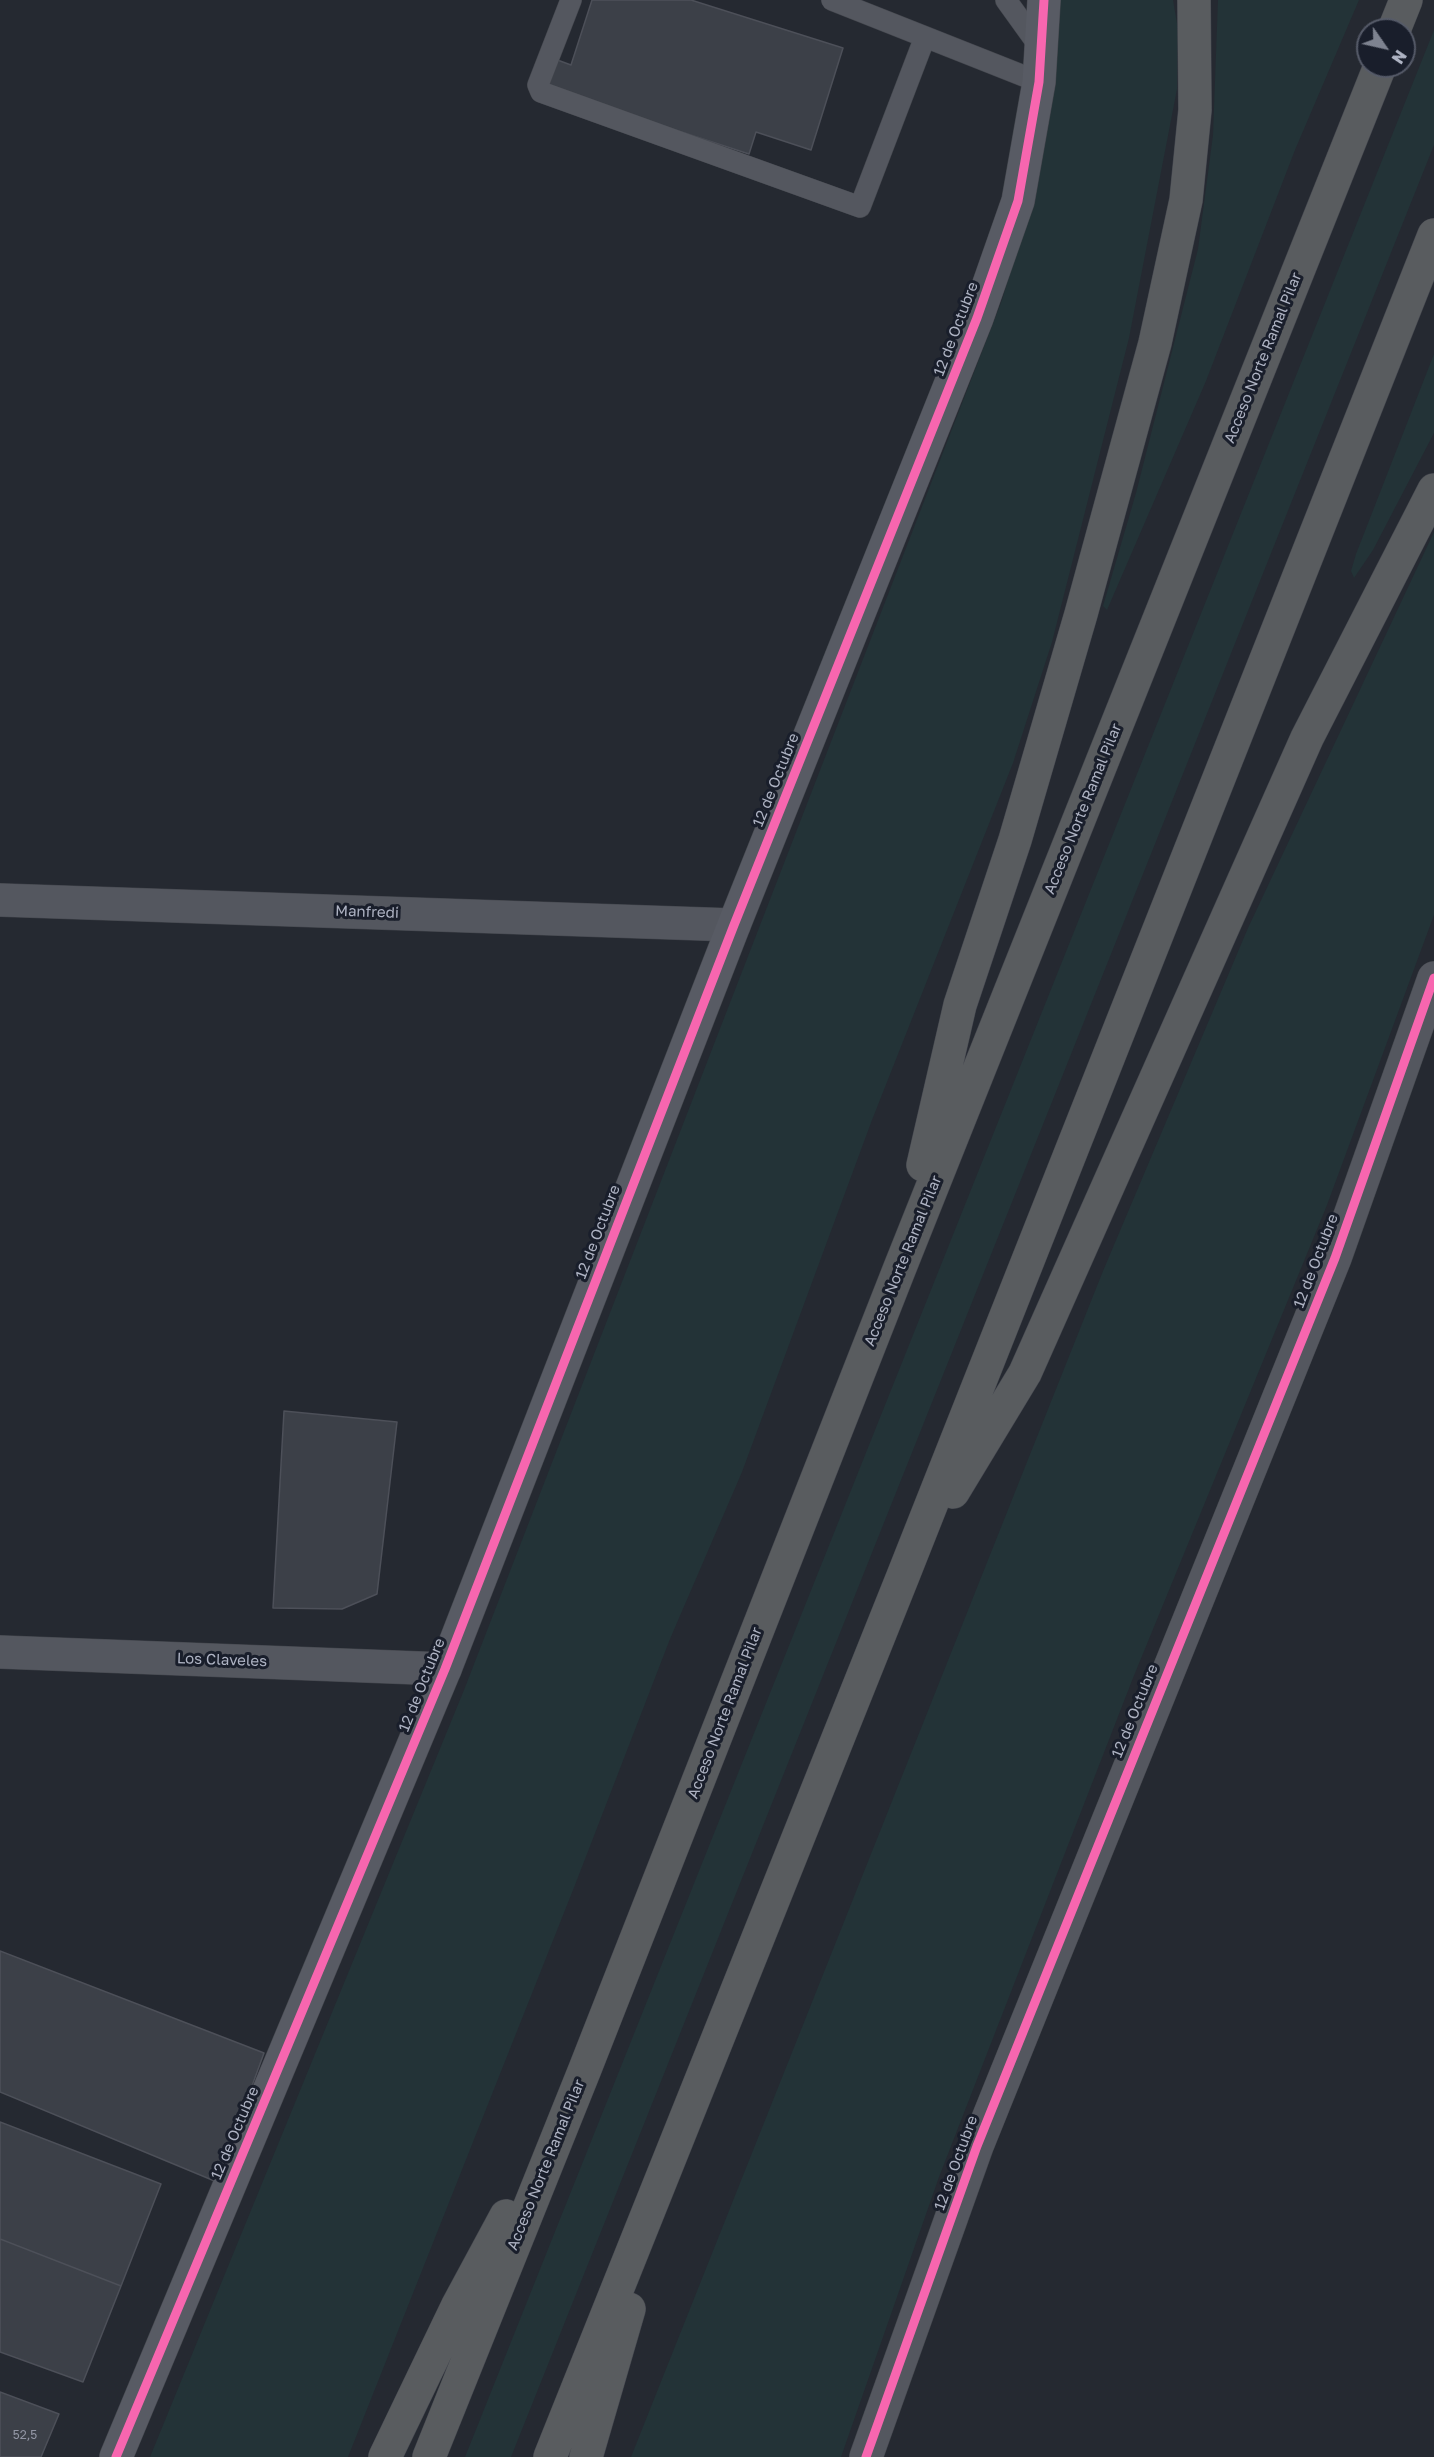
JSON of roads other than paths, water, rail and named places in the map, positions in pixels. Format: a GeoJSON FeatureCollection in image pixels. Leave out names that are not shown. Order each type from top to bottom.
{"type":"FeatureCollection","features":[{"type":"Feature","properties":{"kind":"highway"},"geometry":{"type":"LineString","coordinates":[[899,1270],[960,1005],[1015,840],[1081,614],[1155,342],[1186,200],[1195,110],[1194,0]]}},
{"type":"Feature","properties":{"kind":"highway"},"geometry":{"type":"LineString","coordinates":[[1399,18],[1406,0]]}},
{"type":"Feature","properties":{"kind":"highway","name":"Acceso Norte Ramal Pilar"},"geometry":{"type":"LineString","coordinates":[[429,2457],[585,2069],[899,1270],[1375,78]]}},
{"type":"Feature","properties":{"kind":"highway"},"geometry":{"type":"LineString","coordinates":[[550,2457],[903,1576],[1434,235]]}},
{"type":"Feature","properties":{"kind":"highway"},"geometry":{"type":"LineString","coordinates":[[903,1576],[1025,1373],[1307,738],[1434,490]]}},
{"type":"Feature","properties":{"kind":"highway"},"geometry":{"type":"LineString","coordinates":[[385,2457],[458,2305],[585,2069]]}},
{"type":"Feature","properties":{"kind":"highway"},"geometry":{"type":"LineString","coordinates":[[586,2457],[683,2121]]}},
{"type":"Feature","properties":{"kind":"street","name":"12 de Octubre"},"geometry":{"type":"LineString","coordinates":[[116,2457],[445,1669],[734,925],[977,318],[1018,201],[1039,82],[1044,0]]}},
{"type":"Feature","properties":{"kind":"street","name":"Manfredi"},"geometry":{"type":"LineString","coordinates":[[0,900],[734,925]]}},
{"type":"Feature","properties":{"kind":"street","name":"12 de Octubre"},"geometry":{"type":"LineString","coordinates":[[866,2457],[977,2146],[1335,1258],[1434,978]]}},
{"type":"Feature","properties":{"kind":"street","name":"Los Claveles"},"geometry":{"type":"LineString","coordinates":[[0,1652],[445,1669]]}},
{"type":"Feature","properties":{"kind":"lane"},"geometry":{"type":"LineString","coordinates":[[571,0],[538,85],[541,92],[860,207],[925,37]]}},
{"type":"Feature","properties":{"kind":"lane"},"geometry":{"type":"LineString","coordinates":[[832,0],[1039,82]]}},
{"type":"Feature","properties":{"kind":"lane"},"geometry":{"type":"LineString","coordinates":[[1006,0],[1042,50]]}}]}
